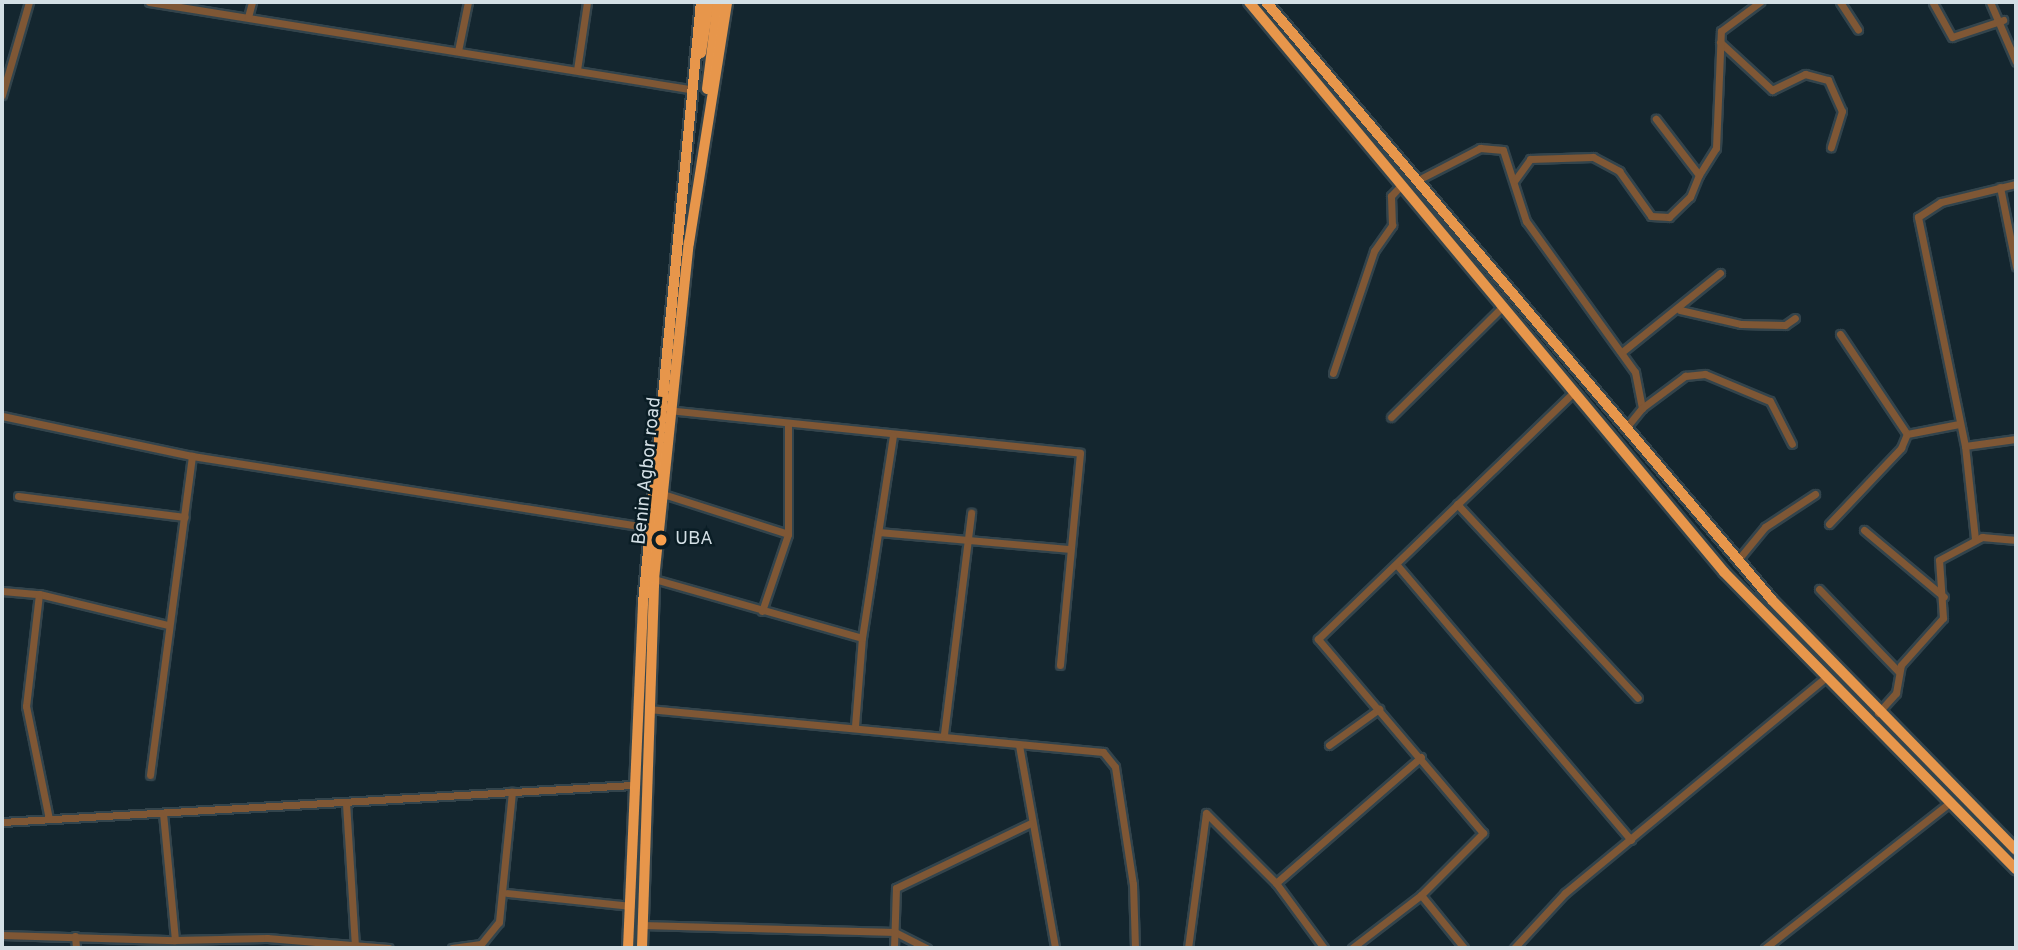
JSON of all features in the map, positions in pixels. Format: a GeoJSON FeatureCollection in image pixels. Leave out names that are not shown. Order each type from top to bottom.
{"type":"FeatureCollection","features":[{"type":"Feature","properties":{"kind":"highway","name":"Benin Agbor road"},"geometry":{"type":"LineString","coordinates":[[642,948],[654,579],[663,494],[689,89],[701,2]]}},
{"type":"Feature","properties":{"kind":"highway"},"geometry":{"type":"LineString","coordinates":[[689,121],[709,2]]}},
{"type":"Feature","properties":{"kind":"highway"},"geometry":{"type":"LineString","coordinates":[[705,123],[718,2]]}},
{"type":"Feature","properties":{"kind":"highway","name":"Benin Agbor road"},"geometry":{"type":"LineString","coordinates":[[628,948],[634,785],[650,528],[705,123],[727,2]]}},
{"type":"Feature","properties":{"kind":"highway"},"geometry":{"type":"LineString","coordinates":[[1250,2],[1724,572],[1825,678],[2016,869]]}},
{"type":"Feature","properties":{"kind":"highway"},"geometry":{"type":"LineString","coordinates":[[1266,2],[1420,179],[1737,561],[1878,713],[2016,849]]}},
{"type":"Feature","properties":{"kind":"street"},"geometry":{"type":"LineString","coordinates":[[2,94],[29,2]]}},
{"type":"Feature","properties":{"kind":"street"},"geometry":{"type":"LineString","coordinates":[[149,2],[200,5],[248,17],[689,89]]}},
{"type":"Feature","properties":{"kind":"street"},"geometry":{"type":"LineString","coordinates":[[248,17],[252,2]]}},
{"type":"Feature","properties":{"kind":"street"},"geometry":{"type":"LineString","coordinates":[[458,51],[468,2]]}},
{"type":"Feature","properties":{"kind":"street"},"geometry":{"type":"LineString","coordinates":[[577,70],[587,2]]}},
{"type":"Feature","properties":{"kind":"street"},"geometry":{"type":"LineString","coordinates":[[1515,180],[1530,159],[1593,157],[1619,171],[1657,218],[1669,217],[1685,202],[1716,148],[1720,42],[1726,25],[1760,2]]}},
{"type":"Feature","properties":{"kind":"street"},"geometry":{"type":"LineString","coordinates":[[1840,2],[1858,30]]}},
{"type":"Feature","properties":{"kind":"street"},"geometry":{"type":"LineString","coordinates":[[1990,2],[2003,20],[2016,62]]}},
{"type":"Feature","properties":{"kind":"street"},"geometry":{"type":"LineString","coordinates":[[1933,3],[1952,37],[2003,20]]}},
{"type":"Feature","properties":{"kind":"street"},"geometry":{"type":"LineString","coordinates":[[1720,42],[1772,90],[1805,74],[1828,80],[1842,111],[1831,147]]}},
{"type":"Feature","properties":{"kind":"street"},"geometry":{"type":"LineString","coordinates":[[1656,119],[1699,175]]}},
{"type":"Feature","properties":{"kind":"street"},"geometry":{"type":"LineString","coordinates":[[1420,179],[1490,147],[1503,150],[1515,180],[1526,221],[1635,372],[1642,408]]}},
{"type":"Feature","properties":{"kind":"street"},"geometry":{"type":"LineString","coordinates":[[1333,373],[1374,251],[1392,225],[1391,196],[1402,184]]}},
{"type":"Feature","properties":{"kind":"street"},"geometry":{"type":"LineString","coordinates":[[1975,539],[1965,446],[1918,217],[1941,202],[2016,184]]}},
{"type":"Feature","properties":{"kind":"street"},"geometry":{"type":"LineString","coordinates":[[2000,187],[2016,266]]}},
{"type":"Feature","properties":{"kind":"street"},"geometry":{"type":"LineString","coordinates":[[1622,352],[1680,310],[1720,273]]}},
{"type":"Feature","properties":{"kind":"street"},"geometry":{"type":"LineString","coordinates":[[1391,417],[1502,307]]}},
{"type":"Feature","properties":{"kind":"street"},"geometry":{"type":"LineString","coordinates":[[1680,310],[1741,324],[1785,325],[1795,318]]}},
{"type":"Feature","properties":{"kind":"street"},"geometry":{"type":"LineString","coordinates":[[1840,334],[1908,434]]}},
{"type":"Feature","properties":{"kind":"street"},"geometry":{"type":"LineString","coordinates":[[1625,429],[1642,408],[1685,376],[1705,374],[1770,401],[1792,444]]}},
{"type":"Feature","properties":{"kind":"street"},"geometry":{"type":"LineString","coordinates":[[1352,948],[1421,895],[1483,832],[1318,639],[1575,391]]}},
{"type":"Feature","properties":{"kind":"street"},"geometry":{"type":"LineString","coordinates":[[668,410],[1080,453],[1060,665]]}},
{"type":"Feature","properties":{"kind":"street"},"geometry":{"type":"LineString","coordinates":[[2,416],[192,456],[650,528]]}},
{"type":"Feature","properties":{"kind":"street"},"geometry":{"type":"LineString","coordinates":[[762,611],[788,534],[788,423]]}},
{"type":"Feature","properties":{"kind":"street"},"geometry":{"type":"LineString","coordinates":[[1829,524],[1908,434],[1959,424]]}},
{"type":"Feature","properties":{"kind":"street"},"geometry":{"type":"LineString","coordinates":[[855,726],[862,638],[893,435]]}},
{"type":"Feature","properties":{"kind":"street"},"geometry":{"type":"LineString","coordinates":[[1965,446],[2016,439]]}},
{"type":"Feature","properties":{"kind":"street"},"geometry":{"type":"LineString","coordinates":[[150,775],[192,456]]}},
{"type":"Feature","properties":{"kind":"street"},"geometry":{"type":"LineString","coordinates":[[663,494],[788,534]]}},
{"type":"Feature","properties":{"kind":"street"},"geometry":{"type":"LineString","coordinates":[[1737,561],[1765,527],[1815,494]]}},
{"type":"Feature","properties":{"kind":"street"},"geometry":{"type":"LineString","coordinates":[[18,496],[185,517]]}},
{"type":"Feature","properties":{"kind":"street"},"geometry":{"type":"LineString","coordinates":[[1457,504],[1638,698]]}},
{"type":"Feature","properties":{"kind":"street"},"geometry":{"type":"LineString","coordinates":[[944,734],[970,539],[971,513]]}},
{"type":"Feature","properties":{"kind":"street"},"geometry":{"type":"LineString","coordinates":[[1864,530],[1944,597]]}},
{"type":"Feature","properties":{"kind":"street"},"geometry":{"type":"LineString","coordinates":[[879,532],[1070,549]]}},
{"type":"Feature","properties":{"kind":"street"},"geometry":{"type":"LineString","coordinates":[[1878,713],[1896,693],[1898,671],[1943,618],[1944,597],[1939,560],[1975,539],[2016,540]]}},
{"type":"Feature","properties":{"kind":"street"},"geometry":{"type":"LineString","coordinates":[[1397,565],[1631,840]]}},
{"type":"Feature","properties":{"kind":"street"},"geometry":{"type":"LineString","coordinates":[[654,579],[862,638]]}},
{"type":"Feature","properties":{"kind":"street"},"geometry":{"type":"LineString","coordinates":[[1819,589],[1898,671]]}},
{"type":"Feature","properties":{"kind":"street"},"geometry":{"type":"LineString","coordinates":[[2,592],[39,594],[168,625]]}},
{"type":"Feature","properties":{"kind":"street"},"geometry":{"type":"LineString","coordinates":[[39,594],[26,706],[49,819]]}},
{"type":"Feature","properties":{"kind":"street"},"geometry":{"type":"LineString","coordinates":[[1514,948],[1565,893],[1825,678]]}},
{"type":"Feature","properties":{"kind":"street"},"geometry":{"type":"LineString","coordinates":[[648,709],[944,734],[1019,745],[1103,751],[1111,758],[1133,884],[1135,948]]}},
{"type":"Feature","properties":{"kind":"street"},"geometry":{"type":"LineString","coordinates":[[1329,745],[1379,709]]}},
{"type":"Feature","properties":{"kind":"street"},"geometry":{"type":"LineString","coordinates":[[1019,745],[1055,948]]}},
{"type":"Feature","properties":{"kind":"street"},"geometry":{"type":"LineString","coordinates":[[1276,883],[1421,757]]}},
{"type":"Feature","properties":{"kind":"street"},"geometry":{"type":"LineString","coordinates":[[2,821],[163,814],[634,785]]}},
{"type":"Feature","properties":{"kind":"street"},"geometry":{"type":"LineString","coordinates":[[452,948],[493,936],[507,893],[512,792]]}},
{"type":"Feature","properties":{"kind":"street"},"geometry":{"type":"LineString","coordinates":[[346,803],[355,946]]}},
{"type":"Feature","properties":{"kind":"street"},"geometry":{"type":"LineString","coordinates":[[1765,948],[1949,803]]}},
{"type":"Feature","properties":{"kind":"street"},"geometry":{"type":"LineString","coordinates":[[1188,948],[1206,813],[1276,883],[1324,948]]}},
{"type":"Feature","properties":{"kind":"street"},"geometry":{"type":"LineString","coordinates":[[163,814],[175,940]]}},
{"type":"Feature","properties":{"kind":"street"},"geometry":{"type":"LineString","coordinates":[[894,948],[895,888],[1031,823]]}},
{"type":"Feature","properties":{"kind":"street"},"geometry":{"type":"LineString","coordinates":[[507,893],[630,906]]}},
{"type":"Feature","properties":{"kind":"street"},"geometry":{"type":"LineString","coordinates":[[1421,895],[1464,948]]}},
{"type":"Feature","properties":{"kind":"street"},"geometry":{"type":"LineString","coordinates":[[642,925],[895,932],[927,948]]}},
{"type":"Feature","properties":{"kind":"street"},"geometry":{"type":"LineString","coordinates":[[2,934],[175,940],[267,938],[389,948]]}},
{"type":"Feature","properties":{"kind":"street"},"geometry":{"type":"LineString","coordinates":[[75,936],[76,948]]}},
{"type":"Feature","properties":{"kind":"place","name":"UBA"},"geometry":{"type":"Point","coordinates":[661,540]}}]}
